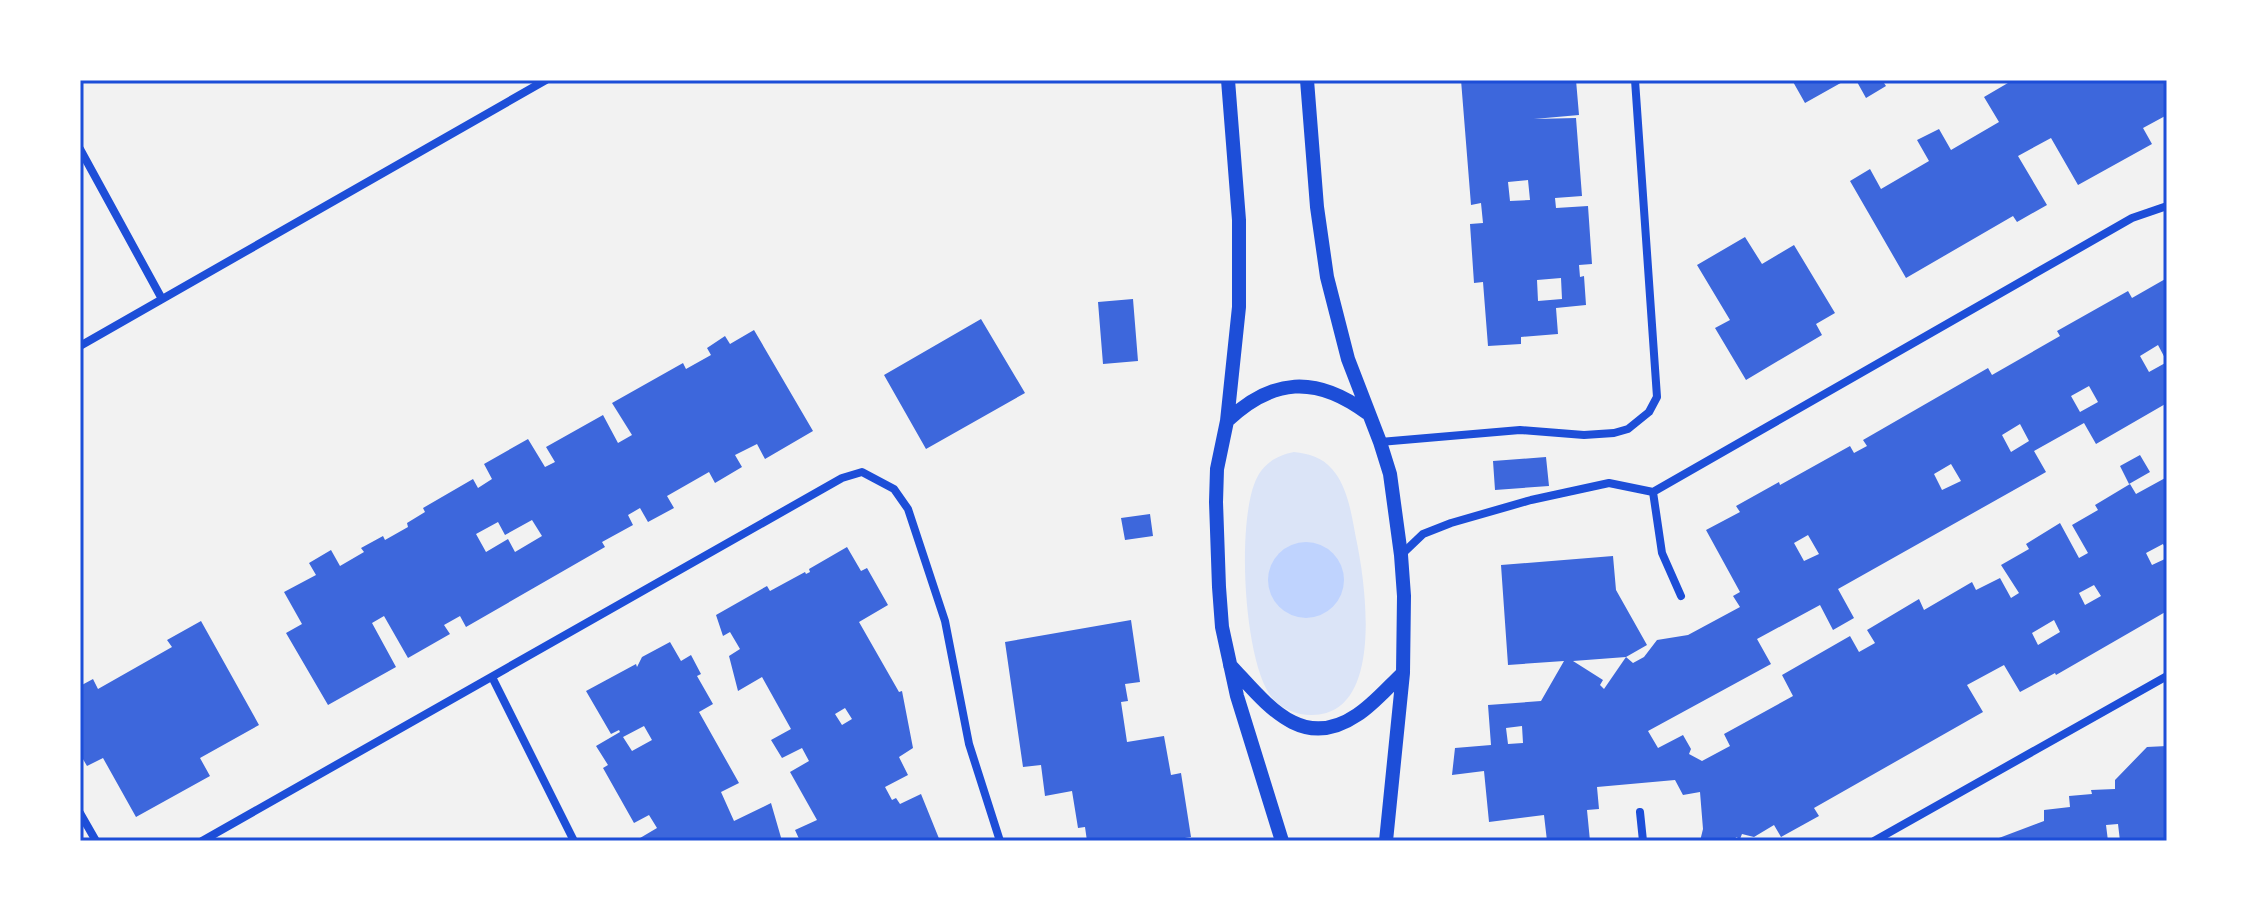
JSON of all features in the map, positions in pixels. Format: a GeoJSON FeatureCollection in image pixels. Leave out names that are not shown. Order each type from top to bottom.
{"type":"FeatureCollection","features":[{"type":"Feature","properties":{"kind":"street"},"geometry":{"type":"LineString","coordinates":[[80,346],[546,80]]}},
{"type":"Feature","properties":{"kind":"street"},"geometry":{"type":"LineString","coordinates":[[1228,80],[1239,220],[1239,307],[1227,421],[1217,469],[1222,627],[1237,696],[1282,841]]}},
{"type":"Feature","properties":{"kind":"street"},"geometry":{"type":"LineString","coordinates":[[1307,80],[1317,207],[1327,277],[1348,359],[1390,474],[1401,555],[1403,673],[1386,841]]}},
{"type":"Feature","properties":{"kind":"street"},"geometry":{"type":"LineString","coordinates":[[1380,442],[1520,430],[1584,435],[1614,433],[1628,429],[1649,412],[1657,397],[1635,80]]}},
{"type":"Feature","properties":{"kind":"street"},"geometry":{"type":"LineString","coordinates":[[80,149],[162,299]]}},
{"type":"Feature","properties":{"kind":"street"},"geometry":{"type":"LineString","coordinates":[[1401,555],[1423,534],[1531,500],[1609,483],[1653,492],[2132,218],[2167,206]]}},
{"type":"Feature","properties":{"kind":"street"},"geometry":{"type":"LineString","coordinates":[[1227,421],[1248,401],[1274,389],[1303,386],[1332,394],[1368,413]]}},
{"type":"Feature","properties":{"kind":"street"},"geometry":{"type":"LineString","coordinates":[[202,841],[842,478],[862,472],[894,489],[908,509],[945,621],[969,744],[1000,841]]}},
{"type":"Feature","properties":{"kind":"street"},"geometry":{"type":"LineString","coordinates":[[1653,492],[1662,553],[1681,596]]}},
{"type":"Feature","properties":{"kind":"street"},"geometry":{"type":"LineString","coordinates":[[1230,664],[1269,705],[1300,727],[1328,729],[1357,715],[1403,673]]}},
{"type":"Feature","properties":{"kind":"street"},"geometry":{"type":"LineString","coordinates":[[1874,841],[2167,676]]}},
{"type":"Feature","properties":{"kind":"street"},"geometry":{"type":"LineString","coordinates":[[492,677],[574,841]]}},
{"type":"Feature","properties":{"kind":"street"},"geometry":{"type":"LineString","coordinates":[[1640,812],[1643,841]]}},
{"type":"Feature","properties":{"kind":"street"},"geometry":{"type":"LineString","coordinates":[[80,813],[96,841]]}},
{"type":"Feature","properties":{"kind":"shaded area"},"geometry":{"type":"Polygon","coordinates":[[[1294,452],[1324,462],[1338,477],[1346,494],[1361,563],[1366,617],[1360,673],[1350,695],[1334,710],[1311,715],[1295,713],[1281,706],[1273,699],[1263,681],[1249,623],[1246,588],[1245,553],[1251,493],[1266,465],[1294,452]]]}},
{"type":"Feature","properties":{"kind":"water"},"geometry":{"type":"Polygon","coordinates":[[[1306,542],[1321,545],[1333,553],[1341,565],[1344,580],[1341,595],[1333,607],[1321,615],[1306,618],[1291,615],[1279,607],[1271,595],[1268,580],[1271,565],[1279,553],[1291,545],[1306,542]]]}},
{"type":"Feature","properties":{"kind":"building"},"geometry":{"type":"Polygon","coordinates":[[[1461,80],[1576,80],[1579,115],[1534,119],[1576,118],[1582,196],[1555,198],[1556,208],[1588,206],[1592,264],[1579,265],[1580,277],[1584,276],[1586,305],[1556,308],[1558,334],[1521,337],[1521,344],[1488,346],[1483,282],[1474,283],[1470,224],[1483,223],[1481,203],[1471,205],[1461,80]],[[1528,180],[1508,182],[1510,201],[1530,200],[1528,180]],[[1561,278],[1537,280],[1538,301],[1562,299],[1561,278]]]}},
{"type":"Feature","properties":{"kind":"building"},"geometry":{"type":"Polygon","coordinates":[[[1792,80],[1846,80],[1805,103],[1792,80]]]}},
{"type":"Feature","properties":{"kind":"building"},"geometry":{"type":"Polygon","coordinates":[[[1856,80],[1882,80],[1886,86],[1866,98],[1856,80]]]}},
{"type":"Feature","properties":{"kind":"building"},"geometry":{"type":"Polygon","coordinates":[[[2013,80],[2167,80],[2167,115],[2143,128],[2152,144],[2078,185],[2051,138],[2018,156],[2047,205],[2017,222],[2013,216],[1906,278],[1850,181],[1870,169],[1881,189],[1929,161],[1917,140],[1939,129],[1951,150],[1999,122],[1984,97],[2013,80]]]}},
{"type":"Feature","properties":{"kind":"building"},"geometry":{"type":"Polygon","coordinates":[[[1745,237],[1762,264],[1794,245],[1835,313],[1816,324],[1822,335],[1746,380],[1715,328],[1730,320],[1697,265],[1745,237]]]}},
{"type":"Feature","properties":{"kind":"building"},"geometry":{"type":"Polygon","coordinates":[[[2167,278],[2167,362],[2167,403],[2096,444],[2084,423],[2034,451],[2046,472],[1838,589],[1854,618],[1833,630],[1820,605],[1757,639],[1771,664],[1648,731],[1658,748],[1683,735],[1691,749],[1689,754],[1702,761],[1730,746],[1724,734],[1793,696],[1782,675],[1850,636],[1859,652],[1875,643],[1867,630],[1919,599],[1924,610],[1972,582],[1976,590],[2000,578],[2011,598],[2019,593],[2001,565],[2029,549],[2026,544],[2060,523],[2079,558],[2088,553],[2072,525],[2098,510],[2095,505],[2130,484],[2136,494],[2167,477],[2167,551],[2163,544],[2146,553],[2152,565],[2167,558],[2167,611],[2056,675],[2020,692],[2004,665],[1967,685],[1983,712],[1814,808],[1819,816],[1781,837],[1774,825],[1754,837],[1742,834],[1735,841],[1700,841],[1703,829],[1700,792],[1683,795],[1675,780],[1597,787],[1599,809],[1587,810],[1590,841],[1547,841],[1544,815],[1489,822],[1484,771],[1452,775],[1455,748],[1491,745],[1488,705],[1541,701],[1564,661],[1508,665],[1501,565],[1613,556],[1616,590],[1647,645],[1626,657],[1633,663],[1644,657],[1657,640],[1688,635],[1740,607],[1733,596],[1740,592],[1706,530],[1740,512],[1736,506],[1850,446],[1854,453],[1867,446],[1863,440],[1988,368],[1992,375],[2060,336],[2057,331],[2128,291],[2132,298],[2167,278]],[[2158,345],[2140,356],[2149,372],[2167,362],[2158,345]],[[2089,386],[2071,396],[2080,412],[2098,402],[2089,386]],[[2020,424],[2002,435],[2011,452],[2029,441],[2020,424]],[[1951,464],[1934,474],[1942,490],[1961,481],[1951,464]],[[1808,535],[1794,543],[1804,561],[1819,554],[1808,535]],[[2094,585],[2079,593],[2085,605],[2101,596],[2094,585]],[[2054,620],[2032,633],[2038,645],[2060,632],[2054,620]],[[1626,657],[1573,661],[1603,680],[1600,685],[1604,689],[1626,657]],[[1522,726],[1506,728],[1508,744],[1523,743],[1522,726]]]}},
{"type":"Feature","properties":{"kind":"building"},"geometry":{"type":"Polygon","coordinates":[[[1133,299],[1138,361],[1103,364],[1098,302],[1133,299]]]}},
{"type":"Feature","properties":{"kind":"building"},"geometry":{"type":"Polygon","coordinates":[[[981,319],[1025,393],[926,449],[884,375],[981,319]]]}},
{"type":"Feature","properties":{"kind":"building"},"geometry":{"type":"Polygon","coordinates":[[[754,330],[813,431],[765,459],[757,444],[735,455],[742,467],[715,483],[709,472],[667,496],[674,508],[648,522],[640,508],[628,515],[633,525],[602,542],[605,547],[466,627],[460,616],[444,625],[450,634],[408,658],[384,616],[372,623],[396,667],[328,705],[286,633],[302,624],[284,592],[316,575],[309,563],[331,550],[340,566],[364,552],[361,548],[383,536],[385,540],[408,527],[407,523],[425,512],[423,508],[473,479],[478,488],[492,479],[484,464],[528,439],[545,467],[555,462],[546,447],[603,415],[618,443],[632,435],[612,403],[683,363],[686,369],[711,355],[707,348],[725,336],[730,344],[754,330]],[[532,520],[505,535],[498,522],[476,534],[486,552],[508,539],[515,552],[542,536],[532,520]]]}},
{"type":"Feature","properties":{"kind":"building"},"geometry":{"type":"Polygon","coordinates":[[[2140,455],[2150,472],[2129,484],[2120,466],[2140,455]]]}},
{"type":"Feature","properties":{"kind":"building"},"geometry":{"type":"Polygon","coordinates":[[[1546,457],[1549,486],[1495,490],[1493,461],[1546,457]]]}},
{"type":"Feature","properties":{"kind":"building"},"geometry":{"type":"Polygon","coordinates":[[[1150,514],[1153,536],[1125,540],[1121,518],[1150,514]]]}},
{"type":"Feature","properties":{"kind":"building"},"geometry":{"type":"Polygon","coordinates":[[[847,547],[861,571],[867,568],[888,605],[859,622],[899,692],[902,691],[913,748],[899,757],[908,775],[885,787],[892,800],[896,798],[900,804],[921,794],[940,841],[800,841],[795,830],[817,820],[790,772],[809,761],[802,748],[782,758],[771,740],[791,729],[762,677],[738,691],[729,656],[740,649],[730,632],[723,636],[716,615],[767,586],[770,591],[810,572],[809,569],[847,547]],[[845,708],[835,714],[842,725],[852,719],[845,708]]]}},
{"type":"Feature","properties":{"kind":"building"},"geometry":{"type":"Polygon","coordinates":[[[1131,620],[1140,682],[1125,684],[1128,701],[1121,702],[1127,742],[1164,736],[1171,775],[1181,773],[1191,837],[1166,841],[1087,841],[1085,827],[1078,828],[1072,791],[1045,796],[1041,765],[1023,767],[1005,642],[1131,620]]]}},
{"type":"Feature","properties":{"kind":"building"},"geometry":{"type":"Polygon","coordinates":[[[201,621],[259,725],[200,758],[210,776],[136,817],[103,758],[87,766],[80,754],[80,686],[93,679],[98,689],[172,647],[167,640],[201,621]]]}},
{"type":"Feature","properties":{"kind":"building"},"geometry":{"type":"Polygon","coordinates":[[[670,642],[681,661],[691,655],[701,674],[697,676],[713,704],[699,712],[739,783],[721,792],[734,821],[771,803],[782,841],[635,841],[657,828],[649,815],[634,823],[603,768],[608,765],[596,746],[620,732],[611,734],[586,691],[636,664],[637,667],[642,657],[670,642]],[[644,726],[623,737],[632,751],[652,740],[644,726]]]}},
{"type":"Feature","properties":{"kind":"building"},"geometry":{"type":"Polygon","coordinates":[[[2167,746],[2167,841],[2120,841],[2118,824],[2106,825],[2108,841],[1991,841],[2044,821],[2044,810],[2070,807],[2069,796],[2092,794],[2091,790],[2115,789],[2115,780],[2147,747],[2167,746]]]}}]}
